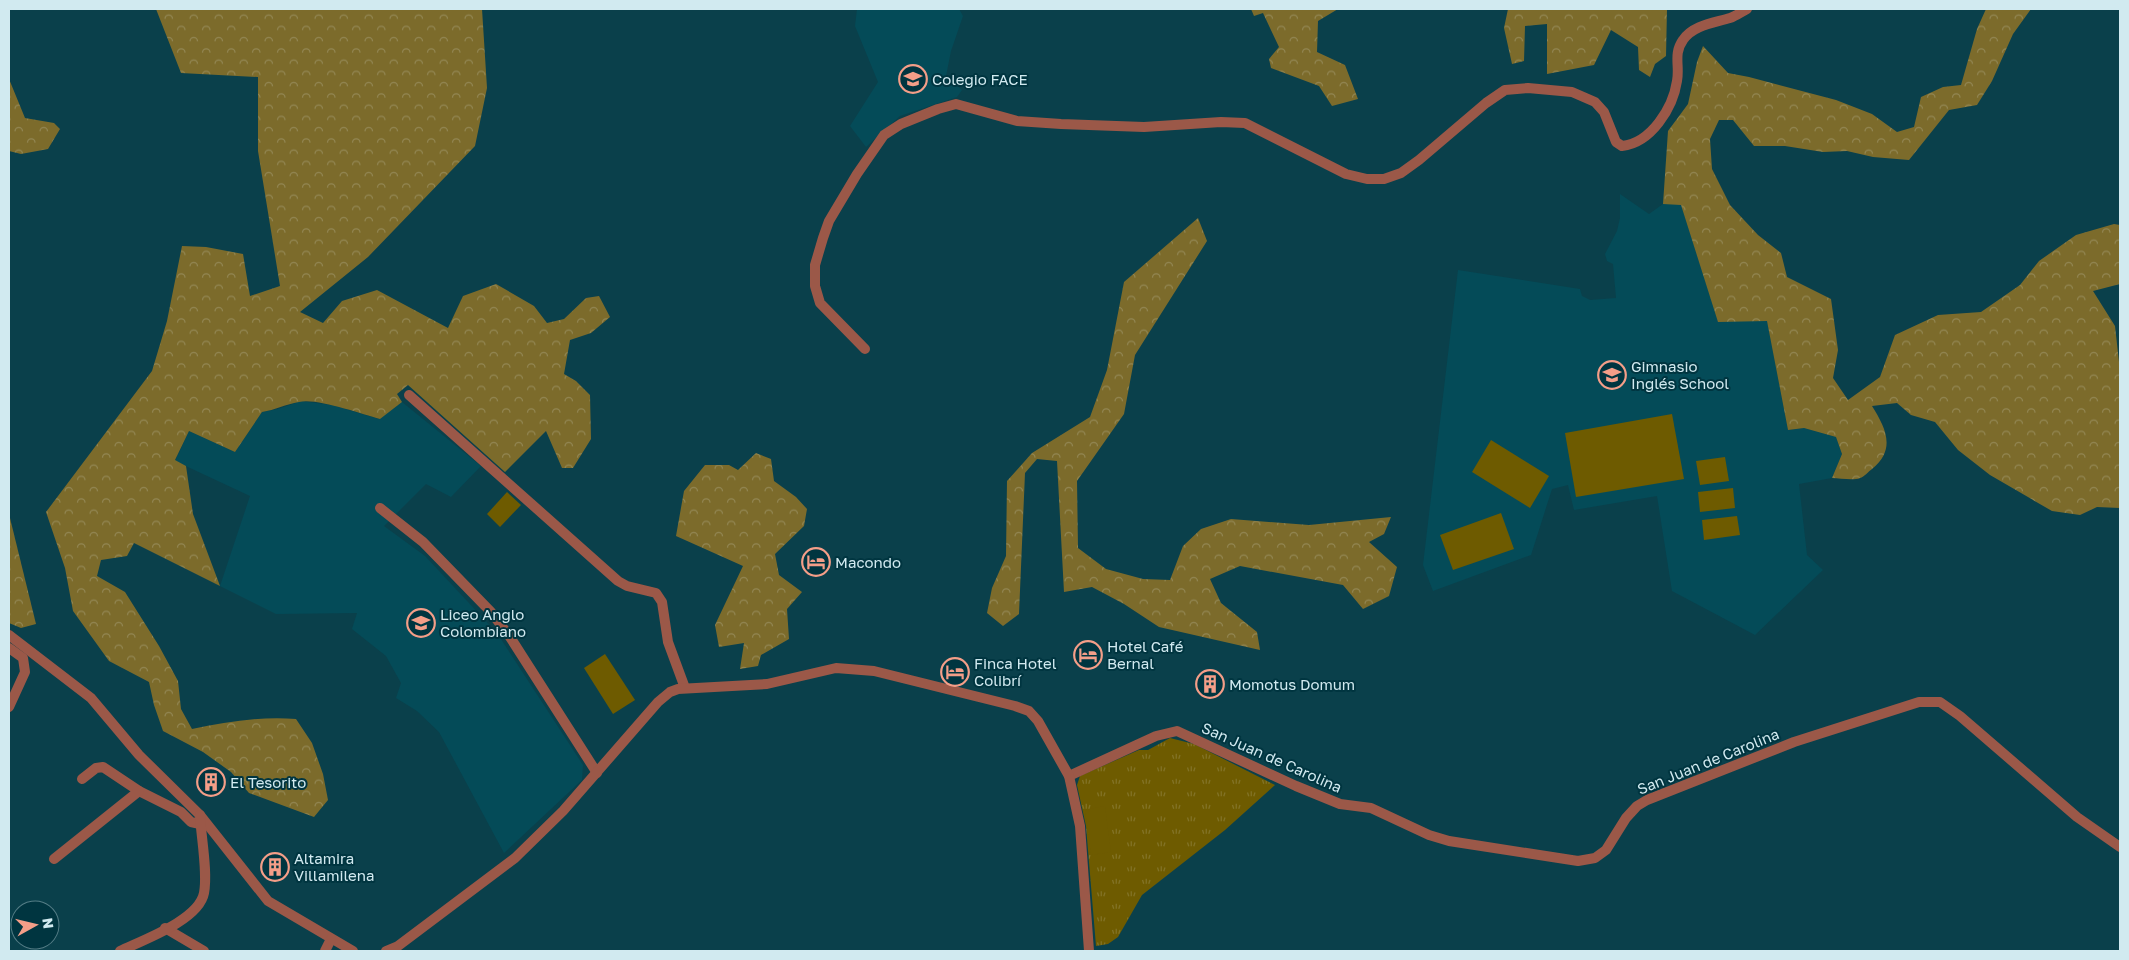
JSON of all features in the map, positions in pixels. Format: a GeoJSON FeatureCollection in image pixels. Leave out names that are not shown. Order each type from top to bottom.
{"type":"FeatureCollection","features":[{"type":"Feature","properties":{"kind":"street"},"geometry":{"type":"LineString","coordinates":[[865,349],[820,303],[815,286],[815,265],[823,238],[829,221],[857,174],[884,135],[901,124],[938,109],[956,104],[1017,121],[1061,124],[1144,127],[1221,122],[1245,123],[1346,174],[1367,179],[1384,179],[1401,173],[1486,103],[1506,90],[1528,88],[1572,92],[1595,102],[1604,112],[1616,142],[1622,146],[1634,144],[1665,115],[1678,79],[1676,55],[1683,40],[1694,30],[1732,17],[1747,9]]}},
{"type":"Feature","properties":{"kind":"street"},"geometry":{"type":"LineString","coordinates":[[409,395],[618,581],[627,586],[656,593],[662,602],[668,642],[685,688]]}},
{"type":"Feature","properties":{"kind":"street"},"geometry":{"type":"LineString","coordinates":[[380,508],[423,542],[491,612],[510,637],[598,773]]}},
{"type":"Feature","properties":{"kind":"street"},"geometry":{"type":"LineString","coordinates":[[9,635],[91,698],[139,755],[200,820],[268,901],[353,951]]}},
{"type":"Feature","properties":{"kind":"street"},"geometry":{"type":"LineString","coordinates":[[9,648],[23,658],[25,672],[9,706]]}},
{"type":"Feature","properties":{"kind":"street"},"geometry":{"type":"LineString","coordinates":[[386,951],[398,946],[515,858],[598,773],[658,702],[670,692],[685,688],[767,684],[836,668],[874,671],[1015,706],[1029,711],[1038,721],[1068,776],[1080,826],[1089,951]]}},
{"type":"Feature","properties":{"kind":"street","name":"San Juan de Carolina"},"geometry":{"type":"LineString","coordinates":[[1068,776],[1156,736],[1177,731],[1296,786],[1340,804],[1371,808],[1429,835],[1449,841],[1578,861],[1595,858],[1606,850],[1626,818],[1637,806],[1647,800],[1794,742],[1919,702],[1940,702],[1960,716],[2077,817],[2120,847]]}},
{"type":"Feature","properties":{"kind":"street"},"geometry":{"type":"LineString","coordinates":[[82,779],[96,768],[103,768],[139,791],[181,812],[191,822],[200,820]]}},
{"type":"Feature","properties":{"kind":"street"},"geometry":{"type":"LineString","coordinates":[[54,859],[139,791]]}},
{"type":"Feature","properties":{"kind":"street"},"geometry":{"type":"LineString","coordinates":[[120,951],[185,918],[201,903],[204,892],[203,839],[200,820]]}},
{"type":"Feature","properties":{"kind":"street"},"geometry":{"type":"LineString","coordinates":[[165,928],[204,951]]}},
{"type":"Feature","properties":{"kind":"street"},"geometry":{"type":"LineString","coordinates":[[325,951],[331,939]]}},
{"type":"Feature","properties":{"kind":"shaded area","name":"Colegio FACE"},"geometry":{"type":"Polygon","coordinates":[[[857,9],[959,9],[963,16],[951,51],[946,76],[962,90],[957,97],[900,116],[866,147],[850,126],[878,82],[855,26],[857,9]]]}},
{"type":"Feature","properties":{"kind":"shaded area","name":"Gimnasio Inglés School"},"geometry":{"type":"Polygon","coordinates":[[[1620,194],[1649,214],[1663,204],[1681,204],[1718,321],[1767,320],[1788,430],[1804,428],[1836,437],[1842,454],[1832,478],[1799,484],[1807,555],[1823,570],[1755,635],[1672,591],[1657,496],[1574,510],[1568,485],[1552,489],[1531,555],[1433,591],[1423,565],[1458,270],[1580,289],[1582,296],[1590,300],[1616,298],[1613,264],[1607,261],[1605,254],[1617,231],[1620,218],[1620,194]]]}},
{"type":"Feature","properties":{"kind":"shaded area","name":"Liceo Anglo Colombiano"},"geometry":{"type":"Polygon","coordinates":[[[301,401],[332,405],[379,419],[402,402],[481,466],[451,497],[426,484],[384,526],[425,556],[497,633],[583,765],[582,780],[504,853],[439,732],[417,711],[396,698],[401,683],[386,656],[352,629],[357,613],[276,614],[220,586],[250,496],[175,461],[189,431],[235,452],[262,412],[301,401]]]}},
{"type":"Feature","properties":{"kind":"green space"},"geometry":{"type":"Polygon","coordinates":[[[156,9],[482,9],[487,88],[475,146],[368,257],[300,312],[323,323],[342,301],[377,290],[448,328],[463,296],[496,284],[534,306],[547,323],[564,319],[586,298],[599,296],[610,317],[591,333],[570,340],[564,374],[576,381],[590,395],[591,439],[573,468],[562,468],[546,431],[505,472],[408,385],[397,394],[402,402],[380,419],[317,402],[294,403],[262,412],[235,452],[189,431],[175,460],[186,466],[193,514],[220,586],[134,543],[127,556],[101,560],[97,576],[125,592],[159,646],[178,681],[181,709],[192,729],[244,720],[296,719],[312,743],[323,774],[328,800],[314,817],[249,793],[231,772],[203,752],[163,731],[154,705],[149,682],[109,661],[73,611],[65,568],[46,512],[152,371],[167,321],[182,246],[206,247],[243,254],[250,296],[280,286],[258,151],[258,77],[181,73],[156,9]]]}},
{"type":"Feature","properties":{"kind":"green space"},"geometry":{"type":"Polygon","coordinates":[[[1251,9],[1338,9],[1318,21],[1317,52],[1345,65],[1358,99],[1332,106],[1319,86],[1271,68],[1269,59],[1279,47],[1263,13],[1254,16],[1251,9]]]}},
{"type":"Feature","properties":{"kind":"green space"},"geometry":{"type":"Polygon","coordinates":[[[1508,9],[1667,9],[1666,56],[1655,64],[1650,77],[1639,70],[1638,47],[1611,30],[1594,65],[1547,74],[1547,24],[1525,26],[1524,61],[1512,64],[1504,28],[1508,9]]]}},
{"type":"Feature","properties":{"kind":"green space"},"geometry":{"type":"Polygon","coordinates":[[[1986,9],[2031,9],[2013,34],[1992,81],[1977,105],[1949,110],[1909,160],[1873,157],[1847,151],[1823,152],[1785,146],[1754,146],[1733,120],[1719,120],[1710,139],[1712,169],[1730,205],[1758,235],[1781,253],[1787,277],[1831,299],[1838,350],[1833,378],[1848,400],[1880,377],[1895,335],[1938,315],[1981,312],[2020,285],[2039,261],[2076,235],[2114,224],[2120,225],[2120,284],[2093,291],[2115,326],[2120,371],[2120,508],[2097,507],[2080,515],[2052,511],[1990,475],[1958,450],[1935,422],[1911,415],[1897,403],[1872,406],[1881,422],[1886,438],[1884,454],[1880,461],[1860,478],[1832,478],[1842,454],[1836,437],[1804,428],[1788,430],[1767,321],[1718,322],[1681,205],[1663,204],[1668,131],[1688,104],[1697,62],[1703,46],[1728,73],[1836,100],[1872,114],[1897,132],[1914,127],[1921,97],[1943,87],[1961,85],[1977,29],[1986,9]]]}},
{"type":"Feature","properties":{"kind":"green space"},"geometry":{"type":"Polygon","coordinates":[[[9,79],[25,118],[54,123],[60,129],[48,149],[21,154],[9,151],[9,79]]]}},
{"type":"Feature","properties":{"kind":"green space"},"geometry":{"type":"Polygon","coordinates":[[[1198,218],[1207,241],[1135,355],[1124,414],[1077,481],[1078,548],[1106,569],[1143,579],[1170,580],[1183,546],[1201,529],[1231,519],[1309,525],[1391,517],[1384,534],[1369,542],[1397,567],[1389,596],[1363,609],[1343,585],[1240,566],[1210,579],[1221,603],[1257,632],[1260,650],[1159,627],[1124,604],[1092,587],[1064,592],[1057,461],[1037,459],[1025,473],[1019,614],[1003,626],[987,613],[992,588],[1006,556],[1007,481],[1032,453],[1090,417],[1107,370],[1124,282],[1198,218]]]}},
{"type":"Feature","properties":{"kind":"green space"},"geometry":{"type":"Polygon","coordinates":[[[1672,414],[1684,479],[1576,497],[1565,433],[1672,414]]]}},
{"type":"Feature","properties":{"kind":"green space"},"geometry":{"type":"Polygon","coordinates":[[[1491,440],[1549,476],[1530,508],[1472,472],[1491,440]]]}},
{"type":"Feature","properties":{"kind":"green space"},"geometry":{"type":"Polygon","coordinates":[[[756,453],[771,459],[774,481],[796,497],[807,509],[804,526],[775,554],[779,575],[802,592],[787,609],[789,639],[761,655],[758,666],[740,669],[744,643],[719,647],[715,625],[743,566],[676,536],[684,491],[705,465],[729,465],[738,470],[756,453]]]}},
{"type":"Feature","properties":{"kind":"green space"},"geometry":{"type":"Polygon","coordinates":[[[1725,457],[1729,481],[1700,485],[1696,461],[1725,457]]]}},
{"type":"Feature","properties":{"kind":"green space"},"geometry":{"type":"Polygon","coordinates":[[[1733,488],[1735,508],[1700,512],[1698,492],[1733,488]]]}},
{"type":"Feature","properties":{"kind":"green space"},"geometry":{"type":"Polygon","coordinates":[[[507,492],[521,505],[500,527],[487,514],[507,492]]]}},
{"type":"Feature","properties":{"kind":"green space"},"geometry":{"type":"Polygon","coordinates":[[[1501,513],[1514,549],[1453,570],[1440,535],[1501,513]]]}},
{"type":"Feature","properties":{"kind":"green space"},"geometry":{"type":"Polygon","coordinates":[[[9,514],[36,624],[21,628],[9,623],[9,514]]]}},
{"type":"Feature","properties":{"kind":"green space"},"geometry":{"type":"Polygon","coordinates":[[[1737,516],[1740,535],[1704,540],[1702,520],[1737,516]]]}},
{"type":"Feature","properties":{"kind":"green space"},"geometry":{"type":"Polygon","coordinates":[[[605,654],[635,700],[613,714],[584,668],[605,654]]]}},
{"type":"Feature","properties":{"kind":"green space"},"geometry":{"type":"Polygon","coordinates":[[[1170,738],[1194,744],[1275,785],[1225,830],[1142,895],[1118,937],[1108,944],[1096,946],[1086,826],[1077,785],[1080,776],[1139,750],[1148,750],[1170,738]]]}},
{"type":"Feature","properties":{"kind":"green space"},"geometry":{"type":"Polygon","coordinates":[[[1105,806],[1111,852],[1091,855],[1085,810],[1105,806]]]}},
{"type":"Feature","properties":{"kind":"place","name":"Colegio FACE"},"geometry":{"type":"Point","coordinates":[913,79]}},
{"type":"Feature","properties":{"kind":"place","name":"Gimnasio Inglés School"},"geometry":{"type":"Point","coordinates":[1612,375]}},
{"type":"Feature","properties":{"kind":"place","name":"Macondo"},"geometry":{"type":"Point","coordinates":[816,562]}},
{"type":"Feature","properties":{"kind":"place","name":"Liceo Anglo Colombiano"},"geometry":{"type":"Point","coordinates":[421,623]}},
{"type":"Feature","properties":{"kind":"place","name":"Hotel Café Bernal"},"geometry":{"type":"Point","coordinates":[1088,655]}},
{"type":"Feature","properties":{"kind":"place","name":"Finca Hotel Colibrí"},"geometry":{"type":"Point","coordinates":[955,672]}},
{"type":"Feature","properties":{"kind":"place","name":"Momotus Domum"},"geometry":{"type":"Point","coordinates":[1210,684]}},
{"type":"Feature","properties":{"kind":"place","name":"El Tesorito"},"geometry":{"type":"Point","coordinates":[211,782]}},
{"type":"Feature","properties":{"kind":"place","name":"Altamira Villamilena"},"geometry":{"type":"Point","coordinates":[275,867]}}]}
